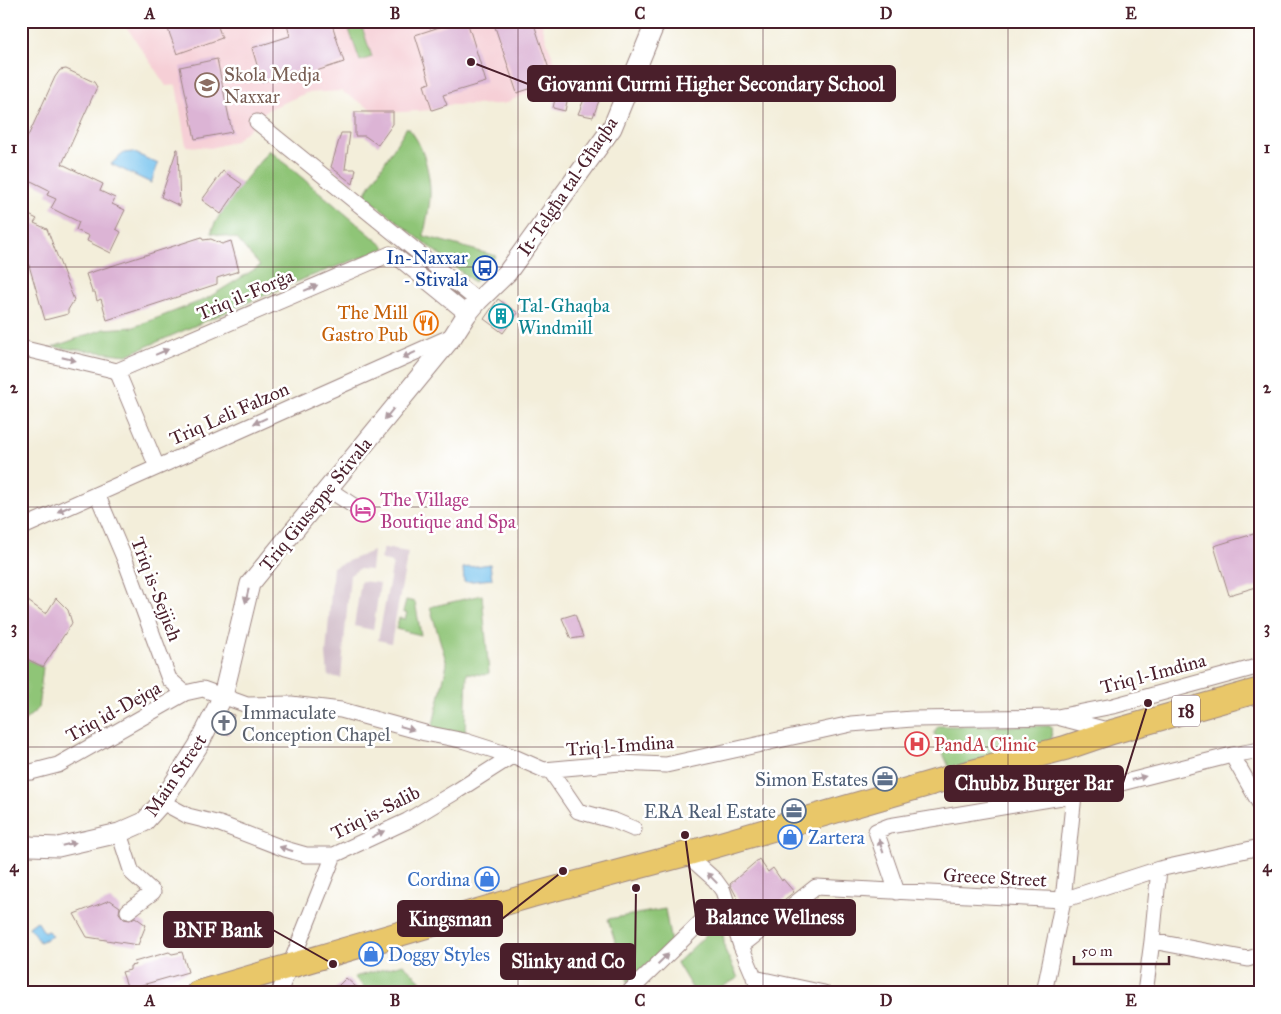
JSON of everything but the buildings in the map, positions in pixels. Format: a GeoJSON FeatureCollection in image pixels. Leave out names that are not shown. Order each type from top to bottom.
{"type":"FeatureCollection","features":[{"type":"Feature","properties":{"kind":"main road","name":"18"},"geometry":{"type":"LineString","coordinates":[[198,993],[532,895],[686,854],[945,779],[1065,748],[1112,732],[1260,690]]}},
{"type":"Feature","properties":{"kind":"street","name":"It-Telgħa tal-Għaqba"},"geometry":{"type":"LineString","coordinates":[[453,336],[472,308],[507,273],[612,128],[656,21]]}},
{"type":"Feature","properties":{"kind":"street"},"geometry":{"type":"LineString","coordinates":[[257,122],[400,237],[472,308]]}},
{"type":"Feature","properties":{"kind":"street","name":"Triq il-Forġa"},"geometry":{"type":"LineString","coordinates":[[117,371],[390,254],[472,308]]}},
{"type":"Feature","properties":{"kind":"street","name":"Triq Leli Falzon"},"geometry":{"type":"LineString","coordinates":[[21,528],[453,336]]}},
{"type":"Feature","properties":{"kind":"street","name":"Triq Giuseppe Stivala"},"geometry":{"type":"LineString","coordinates":[[223,696],[250,584],[453,336]]}},
{"type":"Feature","properties":{"kind":"street"},"geometry":{"type":"LineString","coordinates":[[21,348],[117,371],[157,467]]}},
{"type":"Feature","properties":{"kind":"street"},"geometry":{"type":"LineString","coordinates":[[328,489],[360,510]]}},
{"type":"Feature","properties":{"kind":"street","name":"Triq is-Sejjieh"},"geometry":{"type":"LineString","coordinates":[[97,494],[125,560],[169,679],[185,694]]}},
{"type":"Feature","properties":{"kind":"street","name":"Triq l-Imdina"},"geometry":{"type":"LineString","coordinates":[[223,696],[247,705],[290,704],[341,710],[426,733],[465,741],[512,756],[544,770],[550,770],[620,763],[666,765],[851,724],[912,719],[1057,717],[1113,706],[1260,666]]}},
{"type":"Feature","properties":{"kind":"street","name":"Triq id-Dejqa"},"geometry":{"type":"LineString","coordinates":[[21,773],[58,765],[185,694],[203,689],[223,696]]}},
{"type":"Feature","properties":{"kind":"street","name":"Main Street"},"geometry":{"type":"LineString","coordinates":[[21,844],[58,847],[119,833],[144,822],[162,802],[198,746],[223,696]]}},
{"type":"Feature","properties":{"kind":"street"},"geometry":{"type":"LineString","coordinates":[[1057,717],[1068,735],[1065,748]]}},
{"type":"Feature","properties":{"kind":"street","name":"Triq l-Imdina"},"geometry":{"type":"LineString","coordinates":[[1057,717],[1112,732]]}},
{"type":"Feature","properties":{"kind":"street"},"geometry":{"type":"LineString","coordinates":[[897,892],[876,831],[890,826],[1074,795],[1232,755],[1260,750]]}},
{"type":"Feature","properties":{"kind":"street"},"geometry":{"type":"LineString","coordinates":[[1232,755],[1260,804]]}},
{"type":"Feature","properties":{"kind":"street","name":"Triq is-Salib"},"geometry":{"type":"LineString","coordinates":[[162,802],[188,816],[220,824],[285,849],[306,855],[334,855],[407,821],[512,756]]}},
{"type":"Feature","properties":{"kind":"street"},"geometry":{"type":"LineString","coordinates":[[550,770],[578,811],[615,821],[634,829]]}},
{"type":"Feature","properties":{"kind":"street"},"geometry":{"type":"LineString","coordinates":[[1044,993],[1063,900],[1074,795]]}},
{"type":"Feature","properties":{"kind":"street"},"geometry":{"type":"LineString","coordinates":[[119,833],[132,873],[152,892],[128,911]]}},
{"type":"Feature","properties":{"kind":"street","name":"Greece Street"},"geometry":{"type":"LineString","coordinates":[[741,946],[816,887],[1063,900],[1159,870],[1260,847]]}},
{"type":"Feature","properties":{"kind":"street"},"geometry":{"type":"LineString","coordinates":[[686,854],[715,880],[723,892],[741,946],[761,993]]}},
{"type":"Feature","properties":{"kind":"street"},"geometry":{"type":"LineString","coordinates":[[279,993],[334,855]]}},
{"type":"Feature","properties":{"kind":"street"},"geometry":{"type":"LineString","coordinates":[[1145,993],[1159,870]]}},
{"type":"Feature","properties":{"kind":"street"},"geometry":{"type":"LineString","coordinates":[[628,993],[706,917],[728,908]]}},
{"type":"Feature","properties":{"kind":"street"},"geometry":{"type":"LineString","coordinates":[[1152,941],[1248,959],[1260,955]]}},
{"type":"Feature","properties":{"kind":"street"},"geometry":{"type":"LineString","coordinates":[[754,978],[824,993]]}},
{"type":"Feature","properties":{"kind":"shaded area"},"geometry":{"type":"Polygon","coordinates":[[[121,21],[541,21],[548,45],[562,78],[503,104],[447,105],[432,110],[403,112],[376,112],[341,91],[306,93],[265,111],[257,122],[235,141],[211,148],[186,146],[176,85],[166,86],[121,21]]]}},
{"type":"Feature","properties":{"kind":"shaded area"},"geometry":{"type":"Polygon","coordinates":[[[384,548],[408,552],[391,643],[378,640],[393,563],[380,559],[384,548]]]}},
{"type":"Feature","properties":{"kind":"shaded area"},"geometry":{"type":"Polygon","coordinates":[[[373,551],[371,570],[359,569],[350,575],[341,678],[328,676],[326,654],[333,567],[373,551]]]}},
{"type":"Feature","properties":{"kind":"shaded area"},"geometry":{"type":"Polygon","coordinates":[[[361,581],[380,583],[373,630],[354,626],[361,581]]]}},
{"type":"Feature","properties":{"kind":"green space"},"geometry":{"type":"Polygon","coordinates":[[[346,21],[360,21],[372,57],[360,61],[346,21]]]}},
{"type":"Feature","properties":{"kind":"green space"},"geometry":{"type":"Polygon","coordinates":[[[407,127],[421,147],[428,173],[430,200],[424,236],[496,256],[474,282],[364,195],[407,127]]]}},
{"type":"Feature","properties":{"kind":"green space"},"geometry":{"type":"Polygon","coordinates":[[[269,150],[386,248],[298,281],[127,355],[53,347],[104,329],[134,327],[206,299],[260,266],[237,239],[211,233],[228,202],[269,150]]]}},
{"type":"Feature","properties":{"kind":"green space"},"geometry":{"type":"Polygon","coordinates":[[[482,595],[489,673],[485,675],[467,673],[465,734],[432,729],[447,664],[430,607],[482,595]]]}},
{"type":"Feature","properties":{"kind":"green space"},"geometry":{"type":"Polygon","coordinates":[[[406,600],[415,602],[421,635],[396,629],[399,618],[405,619],[407,613],[403,612],[406,600]]]}},
{"type":"Feature","properties":{"kind":"green space"},"geometry":{"type":"Polygon","coordinates":[[[21,656],[43,667],[38,709],[24,721],[21,718],[21,656]]]}},
{"type":"Feature","properties":{"kind":"green space"},"geometry":{"type":"Polygon","coordinates":[[[938,726],[1051,726],[1052,742],[950,769],[934,733],[938,726]]]}},
{"type":"Feature","properties":{"kind":"green space"},"geometry":{"type":"Polygon","coordinates":[[[665,909],[671,943],[628,982],[608,919],[665,909]]]}},
{"type":"Feature","properties":{"kind":"green space"},"geometry":{"type":"Polygon","coordinates":[[[722,925],[725,950],[738,978],[711,993],[695,993],[677,963],[715,926],[722,925]]]}},
{"type":"Feature","properties":{"kind":"green space"},"geometry":{"type":"Polygon","coordinates":[[[403,964],[434,993],[370,993],[354,977],[403,964]]]}},
{"type":"Feature","properties":{"kind":"water"},"geometry":{"type":"Polygon","coordinates":[[[569,66],[589,71],[587,80],[567,76],[569,66]]]}},
{"type":"Feature","properties":{"kind":"water"},"geometry":{"type":"Polygon","coordinates":[[[133,152],[158,164],[151,183],[111,164],[124,153],[133,152]]]}},
{"type":"Feature","properties":{"kind":"water"},"geometry":{"type":"Polygon","coordinates":[[[490,564],[492,579],[464,582],[463,568],[490,564]]]}},
{"type":"Feature","properties":{"kind":"water"},"geometry":{"type":"Polygon","coordinates":[[[37,921],[44,932],[48,931],[52,936],[40,942],[29,927],[37,921]]]}},
{"type":"Feature","properties":{"kind":"place","name":"Giovanni Curmi Higher Secondary School"},"geometry":{"type":"Point","coordinates":[471,62]}},
{"type":"Feature","properties":{"kind":"place","name":"Skola Medja Naxxar"},"geometry":{"type":"Point","coordinates":[207,85]}},
{"type":"Feature","properties":{"kind":"place","name":"In-Naxxar - Stivala"},"geometry":{"type":"Point","coordinates":[485,268]}},
{"type":"Feature","properties":{"kind":"place","name":"Tal-Ghaqba Windmill"},"geometry":{"type":"Point","coordinates":[501,316]}},
{"type":"Feature","properties":{"kind":"place","name":"The Mill Gastro Pub"},"geometry":{"type":"Point","coordinates":[426,323]}},
{"type":"Feature","properties":{"kind":"place","name":"The Village Boutique and Spa"},"geometry":{"type":"Point","coordinates":[363,510]}},
{"type":"Feature","properties":{"kind":"place","name":"Chubbz Burger Bar"},"geometry":{"type":"Point","coordinates":[1148,703]}},
{"type":"Feature","properties":{"kind":"place","name":"Immaculate Conception Chapel"},"geometry":{"type":"Point","coordinates":[224,723]}},
{"type":"Feature","properties":{"kind":"place","name":"PandA Clinic"},"geometry":{"type":"Point","coordinates":[917,744]}},
{"type":"Feature","properties":{"kind":"place","name":"Simon Estates"},"geometry":{"type":"Point","coordinates":[885,779]}},
{"type":"Feature","properties":{"kind":"place","name":"ERA Real Estate"},"geometry":{"type":"Point","coordinates":[794,811]}},
{"type":"Feature","properties":{"kind":"place","name":"Balance Wellness"},"geometry":{"type":"Point","coordinates":[685,835]}},
{"type":"Feature","properties":{"kind":"place","name":"Zartera"},"geometry":{"type":"Point","coordinates":[790,837]}},
{"type":"Feature","properties":{"kind":"place","name":"Kingsman"},"geometry":{"type":"Point","coordinates":[563,871]}},
{"type":"Feature","properties":{"kind":"place","name":"Cordina"},"geometry":{"type":"Point","coordinates":[487,879]}},
{"type":"Feature","properties":{"kind":"place","name":"Slinky and Co"},"geometry":{"type":"Point","coordinates":[636,888]}},
{"type":"Feature","properties":{"kind":"place","name":"Doggy Styles"},"geometry":{"type":"Point","coordinates":[371,954]}},
{"type":"Feature","properties":{"kind":"place","name":"BNF Bank"},"geometry":{"type":"Point","coordinates":[333,964]}}]}
